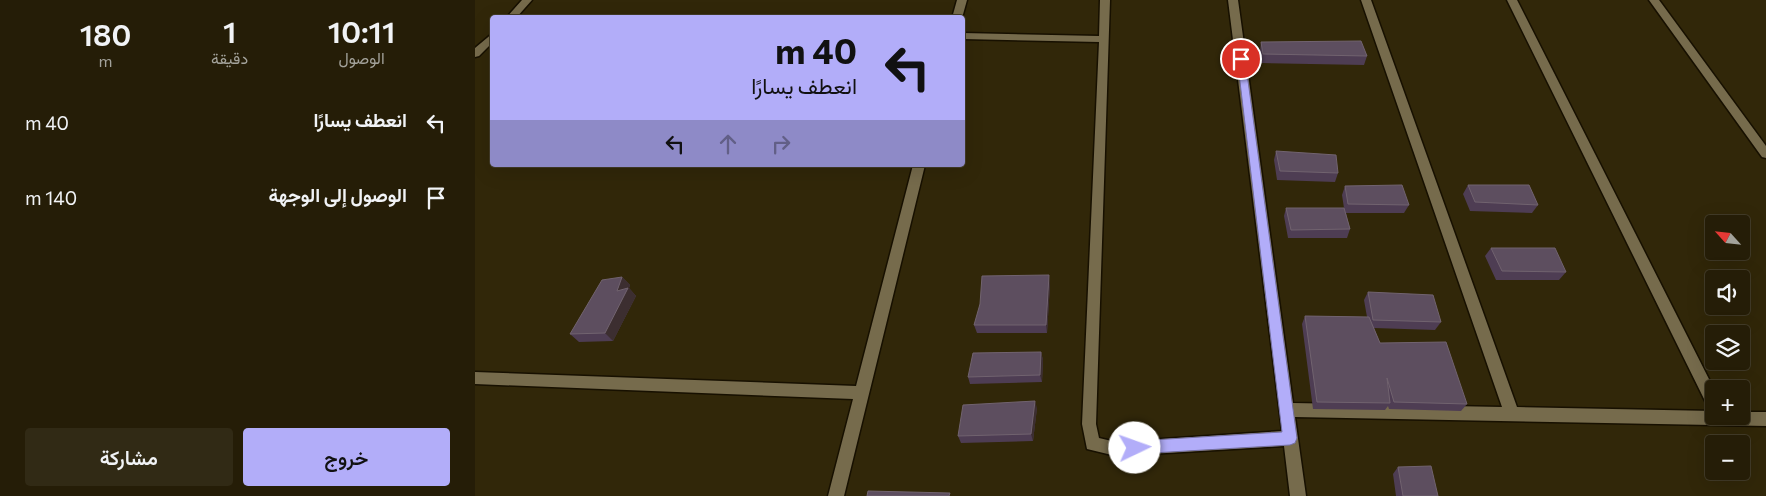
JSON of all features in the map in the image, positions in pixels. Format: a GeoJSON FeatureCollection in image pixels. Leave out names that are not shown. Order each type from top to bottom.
{"type":"FeatureCollection","features":[{"type":"Feature","properties":{"kind":"street"},"geometry":{"type":"LineString","coordinates":[[513,15],[527,0]]}},
{"type":"Feature","properties":{"kind":"street"},"geometry":{"type":"LineString","coordinates":[[958,15],[962,0]]}},
{"type":"Feature","properties":{"kind":"street"},"geometry":{"type":"LineString","coordinates":[[1105,0],[1089,424],[1093,444],[1116,449],[1290,438]]}},
{"type":"Feature","properties":{"kind":"street"},"geometry":{"type":"LineString","coordinates":[[1233,0],[1298,496]]}},
{"type":"Feature","properties":{"kind":"street"},"geometry":{"type":"LineString","coordinates":[[1366,0],[1512,414]]}},
{"type":"Feature","properties":{"kind":"street"},"geometry":{"type":"LineString","coordinates":[[1512,0],[1705,386]]}},
{"type":"Feature","properties":{"kind":"street"},"geometry":{"type":"LineString","coordinates":[[1654,0],[1766,154]]}},
{"type":"Feature","properties":{"kind":"street"},"geometry":{"type":"LineString","coordinates":[[965,36],[1103,39]]}},
{"type":"Feature","properties":{"kind":"street"},"geometry":{"type":"LineString","coordinates":[[475,54],[490,39]]}},
{"type":"Feature","properties":{"kind":"street"},"geometry":{"type":"LineString","coordinates":[[836,496],[918,167]]}},
{"type":"Feature","properties":{"kind":"street"},"geometry":{"type":"LineString","coordinates":[[475,378],[861,393]]}},
{"type":"Feature","properties":{"kind":"street"},"geometry":{"type":"LineString","coordinates":[[1287,410],[1705,417]]}},
{"type":"Feature","properties":{"kind":"street"},"geometry":{"type":"LineString","coordinates":[[1750,418],[1766,419]]}},
{"type":"Feature","properties":{"kind":"building"},"geometry":{"type":"Polygon","coordinates":[[[1361,41],[1367,56],[1263,54],[1261,42],[1361,41]]]}},
{"type":"Feature","properties":{"kind":"building"},"geometry":{"type":"Polygon","coordinates":[[[1276,151],[1336,155],[1338,173],[1280,171],[1276,151]]]}},
{"type":"Feature","properties":{"kind":"building"},"geometry":{"type":"Polygon","coordinates":[[[1402,185],[1409,205],[1348,204],[1345,186],[1402,185]]]}},
{"type":"Feature","properties":{"kind":"building"},"geometry":{"type":"Polygon","coordinates":[[[1468,185],[1529,185],[1538,205],[1475,202],[1468,185]]]}},
{"type":"Feature","properties":{"kind":"building"},"geometry":{"type":"Polygon","coordinates":[[[1286,208],[1344,208],[1350,229],[1291,230],[1286,208]]]}},
{"type":"Feature","properties":{"kind":"building"},"geometry":{"type":"Polygon","coordinates":[[[1491,248],[1555,248],[1566,272],[1502,271],[1491,248]]]}},
{"type":"Feature","properties":{"kind":"building"},"geometry":{"type":"Polygon","coordinates":[[[1049,275],[1046,325],[974,325],[980,304],[982,276],[1049,275]]]}},
{"type":"Feature","properties":{"kind":"building"},"geometry":{"type":"Polygon","coordinates":[[[622,277],[617,291],[628,288],[605,333],[570,334],[602,280],[622,277]]]}},
{"type":"Feature","properties":{"kind":"building"},"geometry":{"type":"Polygon","coordinates":[[[1368,292],[1433,295],[1441,322],[1373,320],[1368,292]]]}},
{"type":"Feature","properties":{"kind":"building"},"geometry":{"type":"Polygon","coordinates":[[[1305,316],[1369,317],[1380,343],[1446,342],[1467,404],[1394,402],[1387,378],[1390,403],[1317,402],[1305,316]]]}},
{"type":"Feature","properties":{"kind":"building"},"geometry":{"type":"Polygon","coordinates":[[[1041,352],[1040,375],[968,377],[973,353],[1041,352]]]}},
{"type":"Feature","properties":{"kind":"building"},"geometry":{"type":"Polygon","coordinates":[[[1035,401],[1031,434],[958,436],[963,405],[1035,401]]]}},
{"type":"Feature","properties":{"kind":"building"},"geometry":{"type":"Polygon","coordinates":[[[1431,466],[1438,496],[1403,496],[1398,467],[1431,466]]]}},
{"type":"Feature","properties":{"kind":"building"},"geometry":{"type":"Polygon","coordinates":[[[868,491],[950,493],[949,496],[867,496],[868,491]]]}},
{"type":"Feature","properties":{"kind":"route"},"geometry":{"type":"LineString","coordinates":[[1135,448],[1290,438],[1241,59]]}}]}
